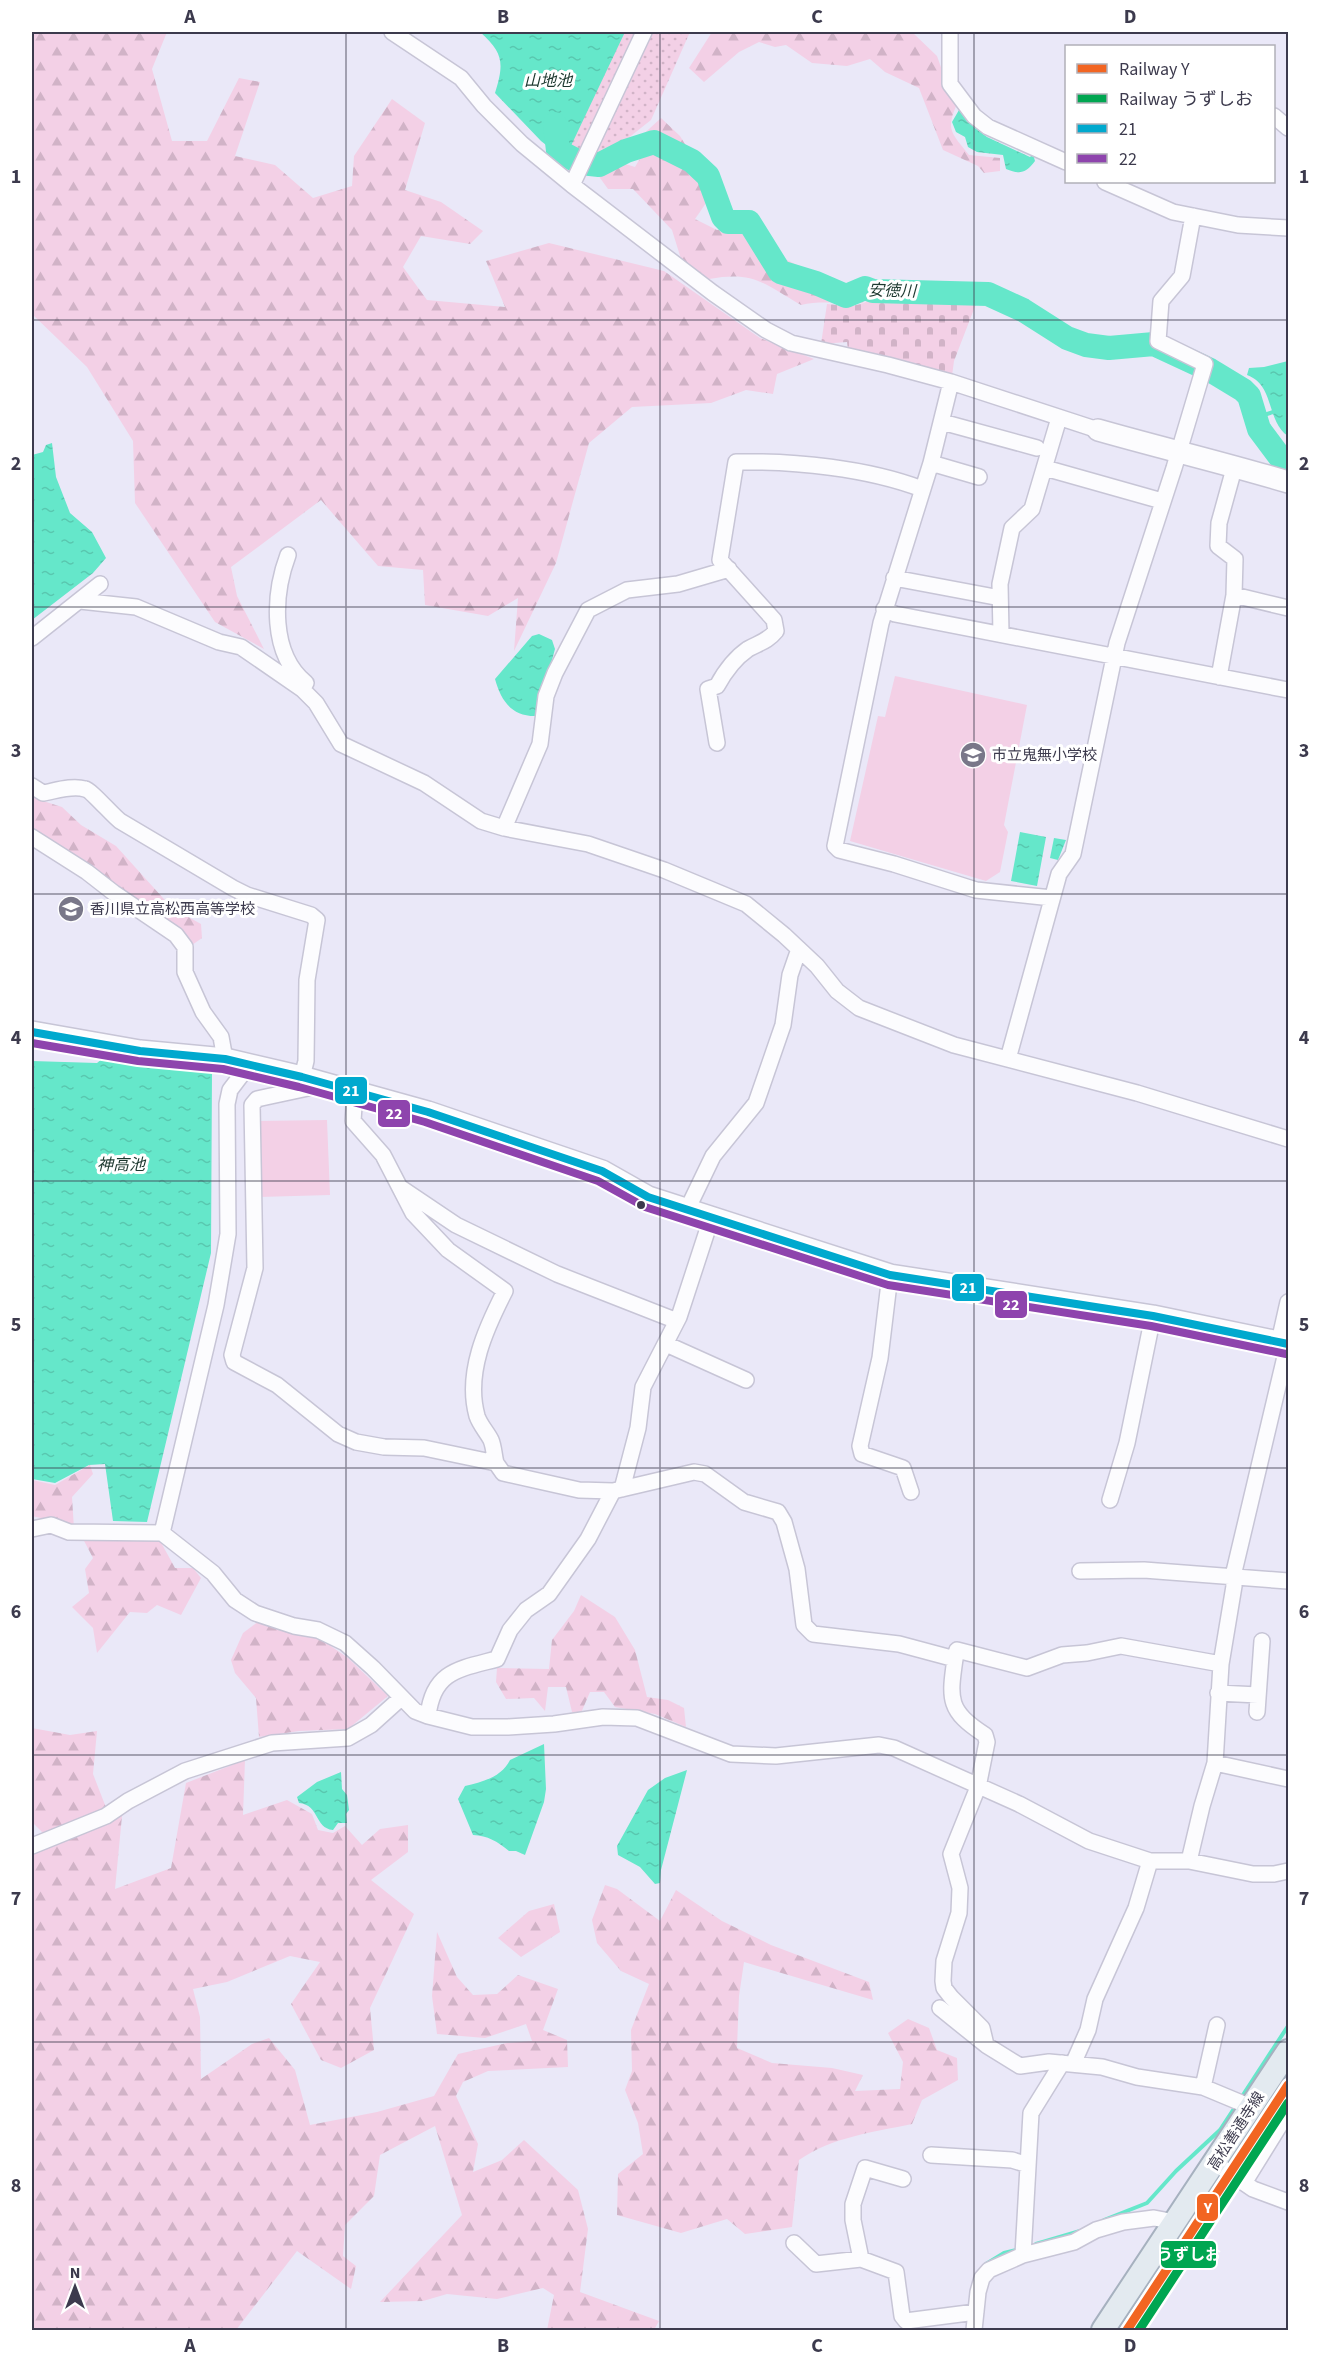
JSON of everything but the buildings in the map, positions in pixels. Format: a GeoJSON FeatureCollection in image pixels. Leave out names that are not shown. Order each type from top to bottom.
{"type":"FeatureCollection","features":[{"type":"Feature","properties":{"kind":"main road","name":"高松善通寺線"},"geometry":{"type":"LineString","coordinates":[[1103,2331],[1288,2050]]}},
{"type":"Feature","properties":{"kind":"street"},"geometry":{"type":"LineString","coordinates":[[392,32],[461,78],[484,106],[522,144],[572,185],[741,314],[791,344],[888,365],[951,382],[1098,430],[1178,453],[1235,465],[1288,482]]}},
{"type":"Feature","properties":{"kind":"street"},"geometry":{"type":"LineString","coordinates":[[572,185],[644,32]]}},
{"type":"Feature","properties":{"kind":"street"},"geometry":{"type":"LineString","coordinates":[[950,32],[950,84],[974,116],[988,127],[1065,162]]}},
{"type":"Feature","properties":{"kind":"street"},"geometry":{"type":"LineString","coordinates":[[1275,117],[1288,128]]}},
{"type":"Feature","properties":{"kind":"street"},"geometry":{"type":"LineString","coordinates":[[1107,183],[1150,203],[1193,216],[1238,225],[1288,228]]}},
{"type":"Feature","properties":{"kind":"street"},"geometry":{"type":"LineString","coordinates":[[1008,1059],[1059,874],[1073,854],[1117,643],[1205,364],[1158,341],[1161,301],[1182,276],[1193,216]]}},
{"type":"Feature","properties":{"kind":"street"},"geometry":{"type":"LineString","coordinates":[[951,382],[931,463],[884,609],[835,846],[839,850],[894,864],[976,890],[1052,898]]}},
{"type":"Feature","properties":{"kind":"street"},"geometry":{"type":"LineString","coordinates":[[1001,634],[1000,584],[1012,528],[1032,509],[1059,418]]}},
{"type":"Feature","properties":{"kind":"street"},"geometry":{"type":"LineString","coordinates":[[942,422],[1037,448]]}},
{"type":"Feature","properties":{"kind":"street"},"geometry":{"type":"LineString","coordinates":[[717,743],[708,689],[717,686],[732,664],[747,650],[768,640],[776,631],[774,621],[720,560],[736,462],[814,465],[902,482],[922,489]]}},
{"type":"Feature","properties":{"kind":"street"},"geometry":{"type":"LineString","coordinates":[[931,463],[979,477]]}},
{"type":"Feature","properties":{"kind":"street"},"geometry":{"type":"LineString","coordinates":[[1219,677],[1234,595],[1235,559],[1218,546],[1219,523],[1235,465]]}},
{"type":"Feature","properties":{"kind":"street"},"geometry":{"type":"LineString","coordinates":[[1045,468],[1162,501]]}},
{"type":"Feature","properties":{"kind":"street"},"geometry":{"type":"LineString","coordinates":[[288,555],[283,569],[278,609],[279,632],[284,654],[293,673],[313,688],[317,698],[316,703]]}},
{"type":"Feature","properties":{"kind":"street"},"geometry":{"type":"LineString","coordinates":[[504,828],[540,744],[546,696],[555,673],[588,610],[627,590],[678,584],[729,569]]}},
{"type":"Feature","properties":{"kind":"street"},"geometry":{"type":"LineString","coordinates":[[894,578],[995,597]]}},
{"type":"Feature","properties":{"kind":"street"},"geometry":{"type":"LineString","coordinates":[[32,638],[100,584]]}},
{"type":"Feature","properties":{"kind":"street"},"geometry":{"type":"LineString","coordinates":[[1234,595],[1288,608]]}},
{"type":"Feature","properties":{"kind":"street"},"geometry":{"type":"LineString","coordinates":[[80,601],[136,607],[219,642],[240,647],[302,689],[316,703],[341,744],[424,783],[481,821],[504,828],[588,844],[664,870],[746,904],[799,949],[817,966],[837,991],[859,1008],[954,1045],[1137,1093],[1288,1139]]}},
{"type":"Feature","properties":{"kind":"street"},"geometry":{"type":"LineString","coordinates":[[884,609],[895,614],[1288,690]]}},
{"type":"Feature","properties":{"kind":"street"},"geometry":{"type":"LineString","coordinates":[[32,786],[42,793],[74,788],[86,789],[120,821],[233,888],[247,895],[311,915],[317,920],[307,980],[306,1061],[302,1077]]}},
{"type":"Feature","properties":{"kind":"street"},"geometry":{"type":"LineString","coordinates":[[32,837],[87,872],[176,935],[185,947],[185,972],[203,1012],[220,1037],[225,1059]]}},
{"type":"Feature","properties":{"kind":"street"},"geometry":{"type":"LineString","coordinates":[[687,1210],[713,1156],[756,1103],[783,1025],[790,975],[799,949]]}},
{"type":"Feature","properties":{"kind":"street"},"geometry":{"type":"LineString","coordinates":[[32,1032],[140,1051],[225,1059],[355,1091],[487,1131],[602,1171],[648,1197],[711,1219],[890,1275],[1153,1316],[1285,1343]]}},
{"type":"Feature","properties":{"kind":"street"},"geometry":{"type":"LineString","coordinates":[[162,1533],[216,1305],[228,1234],[226,1104],[230,1090],[249,1065]]}},
{"type":"Feature","properties":{"kind":"street"},"geometry":{"type":"LineString","coordinates":[[326,1084],[257,1099],[252,1105],[255,1268],[232,1355],[234,1362],[277,1385],[338,1434],[356,1442],[384,1447],[424,1448],[496,1463]]}},
{"type":"Feature","properties":{"kind":"street"},"geometry":{"type":"LineString","coordinates":[[355,1091],[353,1121],[383,1155],[413,1213],[448,1250],[505,1291],[485,1328],[477,1362],[473,1400],[478,1419],[491,1441],[496,1463],[503,1473],[579,1490],[617,1490],[694,1472],[705,1474],[744,1502],[778,1512],[784,1522],[797,1569],[804,1625],[813,1634],[899,1644],[955,1659]]}},
{"type":"Feature","properties":{"kind":"street"},"geometry":{"type":"LineString","coordinates":[[399,1186],[456,1225],[486,1240],[557,1274],[677,1321]]}},
{"type":"Feature","properties":{"kind":"street"},"geometry":{"type":"LineString","coordinates":[[428,1716],[430,1702],[437,1686],[450,1673],[497,1659],[510,1630],[526,1610],[549,1594],[588,1539],[617,1490],[638,1428],[643,1387],[677,1321],[711,1219]]}},
{"type":"Feature","properties":{"kind":"street"},"geometry":{"type":"LineString","coordinates":[[890,1275],[880,1358],[860,1446],[862,1454],[903,1468],[911,1491]]}},
{"type":"Feature","properties":{"kind":"street"},"geometry":{"type":"LineString","coordinates":[[1189,1861],[1215,1763],[1218,1693],[1234,1586],[1233,1576],[1285,1343],[1288,1302]]}},
{"type":"Feature","properties":{"kind":"street"},"geometry":{"type":"LineString","coordinates":[[1110,1500],[1127,1443],[1153,1316]]}},
{"type":"Feature","properties":{"kind":"street"},"geometry":{"type":"LineString","coordinates":[[666,1344],[746,1380]]}},
{"type":"Feature","properties":{"kind":"street"},"geometry":{"type":"LineString","coordinates":[[32,1528],[51,1525],[69,1532],[162,1533],[213,1573],[235,1600],[255,1613],[294,1626],[318,1630],[345,1643],[373,1668],[400,1698],[415,1711],[428,1716],[472,1727],[554,1725],[603,1717],[637,1718],[731,1754],[776,1756],[879,1745],[894,1748],[1019,1804],[1089,1840],[1150,1861],[1189,1861],[1253,1874],[1274,1875],[1288,1871]]}},
{"type":"Feature","properties":{"kind":"street"},"geometry":{"type":"LineString","coordinates":[[1080,1571],[1144,1570],[1288,1581]]}},
{"type":"Feature","properties":{"kind":"street"},"geometry":{"type":"LineString","coordinates":[[1257,1712],[1262,1641]]}},
{"type":"Feature","properties":{"kind":"street"},"geometry":{"type":"LineString","coordinates":[[986,2045],[982,2028],[951,1997],[944,1988],[943,1981],[944,1961],[959,1913],[960,1888],[951,1854],[978,1787],[987,1742],[985,1735],[966,1722],[950,1692],[957,1650],[1027,1668],[1062,1655],[1121,1646],[1221,1664]]}},
{"type":"Feature","properties":{"kind":"street"},"geometry":{"type":"LineString","coordinates":[[1218,1693],[1258,1695]]}},
{"type":"Feature","properties":{"kind":"street"},"geometry":{"type":"LineString","coordinates":[[32,1846],[106,1816],[128,1801],[185,1771],[272,1743],[348,1738],[371,1725],[400,1698]]}},
{"type":"Feature","properties":{"kind":"street"},"geometry":{"type":"LineString","coordinates":[[1215,1763],[1288,1779]]}},
{"type":"Feature","properties":{"kind":"street"},"geometry":{"type":"LineString","coordinates":[[1023,2255],[1030,2113],[1067,2064],[1088,2030],[1095,1999],[1136,1908],[1150,1861]]}},
{"type":"Feature","properties":{"kind":"street"},"geometry":{"type":"LineString","coordinates":[[940,2008],[986,2045],[1020,2066],[1049,2062],[1102,2067],[1137,2077],[1172,2080],[1203,2087],[1251,2107]]}},
{"type":"Feature","properties":{"kind":"street"},"geometry":{"type":"LineString","coordinates":[[1203,2087],[1217,2025]]}},
{"type":"Feature","properties":{"kind":"street"},"geometry":{"type":"LineString","coordinates":[[1244,2183],[1288,2112]]}},
{"type":"Feature","properties":{"kind":"street"},"geometry":{"type":"LineString","coordinates":[[931,2155],[1012,2160],[1028,2165]]}},
{"type":"Feature","properties":{"kind":"street"},"geometry":{"type":"LineString","coordinates":[[1215,2163],[1253,2189],[1288,2202]]}},
{"type":"Feature","properties":{"kind":"street"},"geometry":{"type":"LineString","coordinates":[[861,2259],[853,2220],[854,2204],[865,2168],[903,2179]]}},
{"type":"Feature","properties":{"kind":"street"},"geometry":{"type":"LineString","coordinates":[[974,2331],[982,2278],[989,2270],[1023,2255],[1074,2242],[1096,2230],[1123,2222],[1154,2218],[1175,2222]]}},
{"type":"Feature","properties":{"kind":"street"},"geometry":{"type":"LineString","coordinates":[[794,2242],[816,2264],[861,2259],[896,2272],[902,2316],[906,2320],[976,2312]]}},
{"type":"Feature","properties":{"kind":"green space"},"geometry":{"type":"Polygon","coordinates":[[[32,32],[167,32],[152,69],[172,141],[207,141],[239,78],[260,82],[235,156],[275,165],[313,198],[352,186],[354,156],[392,99],[425,123],[405,190],[441,202],[483,231],[470,244],[421,236],[403,267],[427,300],[505,307],[486,261],[549,243],[664,271],[760,338],[814,359],[777,374],[773,394],[746,390],[711,403],[632,407],[589,443],[556,563],[514,651],[518,598],[488,616],[425,605],[423,570],[378,566],[321,500],[231,567],[237,596],[264,649],[215,622],[135,503],[133,441],[87,367],[32,314],[32,32]]]}},
{"type":"Feature","properties":{"kind":"green space"},"geometry":{"type":"Polygon","coordinates":[[[622,32],[690,32],[651,120],[588,170],[560,156],[622,32]]]}},
{"type":"Feature","properties":{"kind":"green space"},"geometry":{"type":"Polygon","coordinates":[[[712,32],[912,32],[937,56],[948,87],[958,102],[951,125],[954,136],[969,155],[1000,158],[1000,171],[984,173],[978,166],[943,150],[919,88],[885,72],[870,59],[847,66],[812,63],[786,45],[775,47],[759,42],[739,52],[704,82],[689,68],[712,32]]]}},
{"type":"Feature","properties":{"kind":"green space"},"geometry":{"type":"Polygon","coordinates":[[[661,118],[680,136],[702,172],[706,203],[695,219],[717,230],[755,224],[781,257],[821,277],[849,284],[867,294],[863,303],[823,302],[801,305],[767,285],[748,278],[709,279],[681,259],[672,230],[633,189],[608,189],[595,171],[619,162],[635,167],[642,155],[637,140],[661,118]]]}},
{"type":"Feature","properties":{"kind":"green space"},"geometry":{"type":"Polygon","coordinates":[[[874,294],[979,296],[954,361],[952,376],[848,351],[847,342],[821,344],[827,304],[859,304],[870,299],[874,294]]]}},
{"type":"Feature","properties":{"kind":"green space"},"geometry":{"type":"Polygon","coordinates":[[[895,676],[1027,705],[1004,825],[1008,832],[1000,872],[986,881],[850,841],[878,716],[885,717],[895,676]]]}},
{"type":"Feature","properties":{"kind":"green space"},"geometry":{"type":"Polygon","coordinates":[[[32,793],[43,801],[62,807],[81,825],[116,846],[172,908],[201,924],[202,938],[192,945],[173,927],[39,834],[32,827],[32,793]]]}},
{"type":"Feature","properties":{"kind":"green space"},"geometry":{"type":"Polygon","coordinates":[[[327,1120],[330,1195],[259,1197],[257,1121],[327,1120]]]}},
{"type":"Feature","properties":{"kind":"green space"},"geometry":{"type":"Polygon","coordinates":[[[90,1465],[93,1474],[72,1497],[74,1529],[58,1522],[32,1516],[32,1480],[55,1485],[90,1465]]]}},
{"type":"Feature","properties":{"kind":"green space"},"geometry":{"type":"Polygon","coordinates":[[[82,1537],[158,1537],[175,1568],[193,1568],[201,1578],[181,1615],[157,1605],[147,1613],[130,1612],[97,1653],[93,1628],[72,1607],[89,1593],[85,1569],[93,1558],[82,1537]]]}},
{"type":"Feature","properties":{"kind":"green space"},"geometry":{"type":"Polygon","coordinates":[[[581,1595],[615,1617],[635,1650],[647,1697],[668,1700],[684,1708],[686,1727],[655,1714],[615,1707],[604,1692],[590,1692],[581,1713],[572,1712],[566,1687],[548,1687],[545,1711],[534,1698],[506,1699],[496,1682],[497,1668],[549,1669],[552,1640],[574,1611],[581,1595]]]}},
{"type":"Feature","properties":{"kind":"green space"},"geometry":{"type":"Polygon","coordinates":[[[259,1621],[315,1635],[348,1658],[388,1696],[348,1729],[299,1731],[259,1737],[256,1698],[235,1673],[231,1660],[243,1633],[259,1621]]]}},
{"type":"Feature","properties":{"kind":"green space"},"geometry":{"type":"Polygon","coordinates":[[[32,1728],[70,1735],[97,1731],[93,1774],[107,1810],[122,1816],[115,1889],[171,1868],[186,1783],[245,1760],[243,1815],[287,1800],[312,1814],[318,1830],[333,1833],[345,1826],[362,1845],[380,1829],[408,1825],[408,1852],[371,1880],[414,1914],[370,2008],[374,2050],[341,2068],[321,2060],[291,2004],[320,1962],[290,1956],[227,1982],[193,1989],[200,2017],[201,2079],[252,2044],[269,2038],[295,2070],[310,2125],[377,2112],[434,2096],[458,2054],[507,2043],[532,2041],[526,2024],[485,2038],[437,2034],[432,1996],[437,1932],[457,1977],[473,1995],[497,1994],[518,1975],[558,1989],[543,2030],[567,2040],[568,2067],[488,2071],[463,2082],[456,2096],[478,2144],[473,2172],[502,2160],[524,2140],[578,2190],[588,2229],[580,2292],[659,2321],[654,2330],[547,2330],[554,2295],[543,2288],[497,2299],[447,2294],[423,2301],[380,2302],[462,2215],[435,2126],[380,2155],[374,2196],[345,2225],[343,2256],[356,2266],[351,2289],[297,2251],[236,2330],[32,2330],[32,1852],[51,1841],[32,1822],[32,1728]]]}},
{"type":"Feature","properties":{"kind":"green space"},"geometry":{"type":"Polygon","coordinates":[[[605,1885],[617,1889],[660,1921],[676,1890],[722,1921],[771,1945],[869,1982],[873,2000],[744,1962],[739,1996],[737,2048],[772,2063],[832,2068],[863,2075],[855,2091],[900,2089],[903,2062],[888,2033],[908,2019],[929,2028],[937,2050],[957,2058],[958,2080],[922,2100],[912,2124],[839,2141],[799,2160],[792,2227],[745,2234],[727,2219],[681,2233],[617,2215],[618,2174],[643,2154],[638,2123],[625,2090],[632,2071],[631,2030],[649,1984],[621,1971],[597,1943],[592,1920],[605,1885]]]}},
{"type":"Feature","properties":{"kind":"green space"},"geometry":{"type":"Polygon","coordinates":[[[554,1904],[560,1932],[521,1957],[498,1938],[529,1911],[554,1904]]]}},
{"type":"Feature","properties":{"kind":"water","name":"山地池"},"geometry":{"type":"Polygon","coordinates":[[[480,32],[625,32],[569,150],[560,156],[541,141],[495,93],[500,74],[500,60],[494,46],[480,32]]]}},
{"type":"Feature","properties":{"kind":"water"},"geometry":{"type":"Polygon","coordinates":[[[959,110],[975,128],[987,137],[1030,157],[1033,154],[1035,161],[1026,170],[1015,172],[1006,169],[1003,155],[977,152],[968,147],[965,137],[956,132],[952,122],[959,110]]]}},
{"type":"Feature","properties":{"kind":"water"},"geometry":{"type":"Polygon","coordinates":[[[1288,361],[1288,436],[1276,422],[1262,387],[1247,375],[1249,368],[1288,361]]]}},
{"type":"Feature","properties":{"kind":"water"},"geometry":{"type":"Polygon","coordinates":[[[52,443],[56,477],[70,513],[92,532],[106,558],[93,573],[32,620],[32,455],[43,452],[46,445],[52,443]]]}},
{"type":"Feature","properties":{"kind":"water"},"geometry":{"type":"Polygon","coordinates":[[[539,634],[552,640],[555,649],[537,716],[528,716],[514,711],[504,701],[495,679],[532,636],[539,634]]]}},
{"type":"Feature","properties":{"kind":"water"},"geometry":{"type":"Polygon","coordinates":[[[1020,832],[1046,837],[1037,886],[1011,881],[1020,832]]]}},
{"type":"Feature","properties":{"kind":"water"},"geometry":{"type":"Polygon","coordinates":[[[1054,838],[1066,840],[1058,860],[1050,858],[1054,838]]]}},
{"type":"Feature","properties":{"kind":"water","name":"神高池"},"geometry":{"type":"Polygon","coordinates":[[[103,1058],[212,1070],[211,1253],[147,1522],[113,1521],[105,1464],[89,1465],[55,1483],[32,1479],[32,1061],[97,1063],[103,1058]]]}},
{"type":"Feature","properties":{"kind":"water"},"geometry":{"type":"Polygon","coordinates":[[[544,1744],[546,1789],[544,1802],[525,1855],[509,1851],[488,1838],[473,1835],[458,1799],[465,1786],[497,1775],[510,1760],[544,1744]]]}},
{"type":"Feature","properties":{"kind":"water"},"geometry":{"type":"Polygon","coordinates":[[[687,1770],[661,1870],[660,1883],[655,1884],[640,1867],[618,1855],[617,1846],[648,1790],[665,1778],[687,1770]]]}},
{"type":"Feature","properties":{"kind":"water"},"geometry":{"type":"Polygon","coordinates":[[[341,1772],[342,1789],[347,1795],[349,1810],[346,1814],[347,1823],[338,1823],[333,1830],[323,1825],[310,1808],[299,1803],[297,1797],[317,1782],[341,1772]]]}},
{"type":"Feature","properties":{"kind":"waterway","name":"安徳川"},"geometry":{"type":"LineString","coordinates":[[555,124],[558,151],[581,163],[599,165],[626,151],[654,142],[692,161],[708,176],[723,217],[728,222],[749,222],[780,272],[816,283],[846,296],[865,288],[873,291],[988,294],[1023,310],[1067,338],[1086,345],[1109,348],[1154,344],[1210,370],[1249,396],[1259,429],[1288,468]]}},
{"type":"Feature","properties":{"kind":"waterway"},"geometry":{"type":"LineString","coordinates":[[1255,418],[1273,412]]}},
{"type":"Feature","properties":{"kind":"waterway"},"geometry":{"type":"LineString","coordinates":[[1241,2098],[1288,2026]]}},
{"type":"Feature","properties":{"kind":"waterway"},"geometry":{"type":"LineString","coordinates":[[1104,2220],[1147,2203],[1176,2171],[1220,2130],[1237,2104]]}},
{"type":"Feature","properties":{"kind":"waterway"},"geometry":{"type":"LineString","coordinates":[[1036,2244],[1080,2231]]}},
{"type":"Feature","properties":{"kind":"waterway"},"geometry":{"type":"LineString","coordinates":[[986,2264],[1004,2253],[1020,2249]]}},
{"type":"Feature","properties":{"kind":"rail line","name":"Y"},"geometry":{"type":"LineString","coordinates":[[1127,2330],[1288,2085]]}},
{"type":"Feature","properties":{"kind":"rail line","name":"うずしお"},"geometry":{"type":"LineString","coordinates":[[1139,2330],[1288,2103]]}},
{"type":"Feature","properties":{"kind":"transit line","name":"21"},"geometry":{"type":"LineString","coordinates":[[32,1032],[140,1051],[225,1059],[302,1077],[428,1112],[602,1171],[648,1197],[890,1275],[1153,1316],[1288,1344]]}},
{"type":"Feature","properties":{"kind":"transit line","name":"22"},"geometry":{"type":"LineString","coordinates":[[32,1043],[138,1061],[223,1069],[299,1087],[425,1122],[598,1181],[645,1207],[888,1285],[1151,1326],[1286,1354]]}},
{"type":"Feature","properties":{"kind":"place","name":"市立鬼無小学校"},"geometry":{"type":"Point","coordinates":[973,755]}},
{"type":"Feature","properties":{"kind":"place","name":"香川県立高松西高等学校"},"geometry":{"type":"Point","coordinates":[71,909]}}]}
